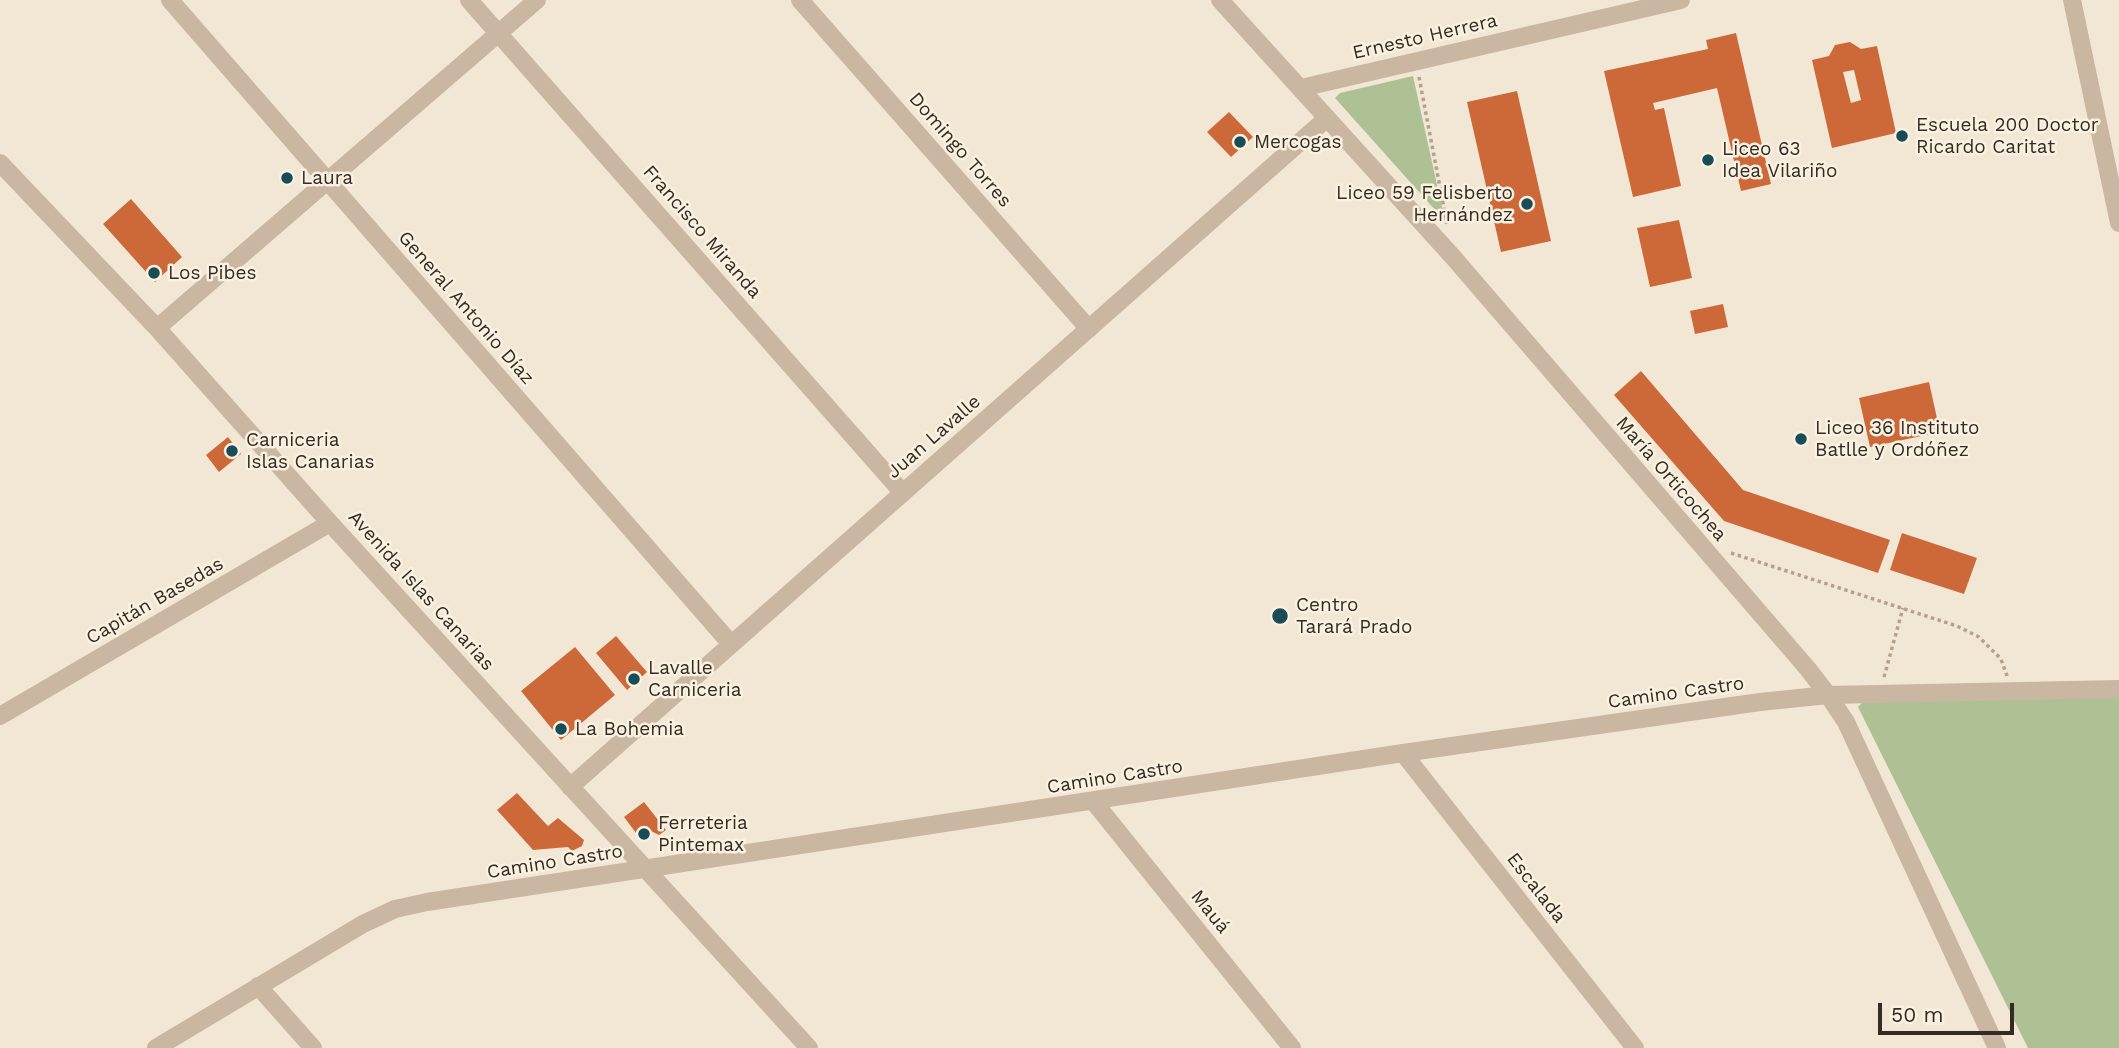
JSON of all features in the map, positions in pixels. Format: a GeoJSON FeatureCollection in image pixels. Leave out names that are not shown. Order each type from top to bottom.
{"type":"FeatureCollection","features":[{"type":"Feature","properties":{"kind":"street","name":"General Antonio Díaz"},"geometry":{"type":"LineString","coordinates":[[170,0],[731,645]]}},
{"type":"Feature","properties":{"kind":"street","name":"Francisco Miranda"},"geometry":{"type":"LineString","coordinates":[[469,0],[904,493]]}},
{"type":"Feature","properties":{"kind":"street"},"geometry":{"type":"LineString","coordinates":[[157,328],[537,0]]}},
{"type":"Feature","properties":{"kind":"street","name":"Domingo Torres"},"geometry":{"type":"LineString","coordinates":[[800,0],[1089,329]]}},
{"type":"Feature","properties":{"kind":"street","name":"María Orticochea"},"geometry":{"type":"LineString","coordinates":[[1220,0],[1453,257],[1828,695],[1846,722],[1997,1048]]}},
{"type":"Feature","properties":{"kind":"street","name":"Ernesto Herrera"},"geometry":{"type":"LineString","coordinates":[[1301,88],[1416,61],[1617,7],[1681,0]]}},
{"type":"Feature","properties":{"kind":"street"},"geometry":{"type":"LineString","coordinates":[[2071,0],[2119,223]]}},
{"type":"Feature","properties":{"kind":"street","name":"Juan Lavalle"},"geometry":{"type":"LineString","coordinates":[[570,787],[1326,119]]}},
{"type":"Feature","properties":{"kind":"street","name":"Avenida Islas Canarias"},"geometry":{"type":"LineString","coordinates":[[0,163],[157,328],[330,523],[809,1048]]}},
{"type":"Feature","properties":{"kind":"street","name":"Capitán Basedas"},"geometry":{"type":"LineString","coordinates":[[0,716],[330,523]]}},
{"type":"Feature","properties":{"kind":"street","name":"Camino Castro"},"geometry":{"type":"LineString","coordinates":[[156,1048],[363,924],[395,909],[427,902],[1403,753],[1760,702],[1828,695],[2119,689]]}},
{"type":"Feature","properties":{"kind":"street","name":"Escalada"},"geometry":{"type":"LineString","coordinates":[[1403,753],[1635,1048]]}},
{"type":"Feature","properties":{"kind":"street","name":"Mauá"},"geometry":{"type":"LineString","coordinates":[[1094,802],[1292,1048]]}},
{"type":"Feature","properties":{"kind":"street"},"geometry":{"type":"LineString","coordinates":[[258,986],[313,1048]]}},
{"type":"Feature","properties":{"kind":"path"},"geometry":{"type":"LineString","coordinates":[[1416,61],[1453,257]]}},
{"type":"Feature","properties":{"kind":"path"},"geometry":{"type":"LineString","coordinates":[[1708,555],[1735,553],[1957,626],[1979,637],[2001,659],[2011,691]]}},
{"type":"Feature","properties":{"kind":"path"},"geometry":{"type":"LineString","coordinates":[[1879,694],[1903,608]]}},
{"type":"Feature","properties":{"kind":"green space"},"geometry":{"type":"Polygon","coordinates":[[[1413,76],[1445,221],[1335,98],[1340,93],[1413,76]]]}},
{"type":"Feature","properties":{"kind":"green space"},"geometry":{"type":"Polygon","coordinates":[[[2119,697],[2119,1048],[2028,1048],[1858,707],[1866,699],[2119,697]]]}},
{"type":"Feature","properties":{"kind":"building"},"geometry":{"type":"Polygon","coordinates":[[[1736,33],[1771,184],[1741,191],[1717,88],[1653,103],[1655,110],[1664,108],[1681,186],[1633,197],[1604,71],[1708,49],[1706,40],[1736,33]]]}},
{"type":"Feature","properties":{"kind":"building"},"geometry":{"type":"Polygon","coordinates":[[[1850,42],[1861,49],[1877,46],[1896,133],[1832,148],[1812,60],[1829,56],[1835,45],[1850,42]],[[1854,70],[1843,72],[1851,103],[1861,100],[1854,70]]]}},
{"type":"Feature","properties":{"kind":"building"},"geometry":{"type":"Polygon","coordinates":[[[1517,91],[1551,241],[1501,252],[1467,102],[1517,91]]]}},
{"type":"Feature","properties":{"kind":"building"},"geometry":{"type":"Polygon","coordinates":[[[1229,112],[1253,137],[1231,157],[1207,132],[1229,112]]]}},
{"type":"Feature","properties":{"kind":"building"},"geometry":{"type":"Polygon","coordinates":[[[131,199],[182,257],[155,282],[103,224],[131,199]]]}},
{"type":"Feature","properties":{"kind":"building"},"geometry":{"type":"Polygon","coordinates":[[[1679,220],[1692,278],[1650,287],[1637,228],[1679,220]]]}},
{"type":"Feature","properties":{"kind":"building"},"geometry":{"type":"Polygon","coordinates":[[[1723,304],[1728,327],[1695,334],[1690,311],[1723,304]]]}},
{"type":"Feature","properties":{"kind":"building"},"geometry":{"type":"Polygon","coordinates":[[[1641,371],[1743,490],[1890,540],[1878,573],[1724,521],[1614,395],[1641,371]]]}},
{"type":"Feature","properties":{"kind":"building"},"geometry":{"type":"Polygon","coordinates":[[[1929,382],[1940,432],[1870,447],[1859,398],[1929,382]]]}},
{"type":"Feature","properties":{"kind":"building"},"geometry":{"type":"Polygon","coordinates":[[[228,437],[241,454],[219,472],[206,455],[228,437]]]}},
{"type":"Feature","properties":{"kind":"building"},"geometry":{"type":"Polygon","coordinates":[[[1902,533],[1977,558],[1964,594],[1890,570],[1902,533]]]}},
{"type":"Feature","properties":{"kind":"building"},"geometry":{"type":"Polygon","coordinates":[[[616,636],[647,672],[627,690],[596,653],[616,636]]]}},
{"type":"Feature","properties":{"kind":"building"},"geometry":{"type":"Polygon","coordinates":[[[575,647],[615,695],[561,740],[521,691],[575,647]]]}},
{"type":"Feature","properties":{"kind":"building"},"geometry":{"type":"Polygon","coordinates":[[[517,793],[548,826],[558,818],[584,840],[582,846],[572,851],[568,847],[533,850],[497,810],[517,793]]]}},
{"type":"Feature","properties":{"kind":"building"},"geometry":{"type":"Polygon","coordinates":[[[644,802],[666,830],[659,835],[651,831],[648,838],[639,837],[624,817],[644,802]]]}},
{"type":"Feature","properties":{"kind":"place","name":"Escuela 200 Doctor Ricardo Caritat"},"geometry":{"type":"Point","coordinates":[1902,136]}},
{"type":"Feature","properties":{"kind":"place","name":"Mercogas"},"geometry":{"type":"Point","coordinates":[1240,142]}},
{"type":"Feature","properties":{"kind":"place","name":"Liceo 63 Idea Vilariño"},"geometry":{"type":"Point","coordinates":[1708,160]}},
{"type":"Feature","properties":{"kind":"place","name":"Laura"},"geometry":{"type":"Point","coordinates":[287,178]}},
{"type":"Feature","properties":{"kind":"place","name":"Liceo 59 Felisberto Hernández"},"geometry":{"type":"Point","coordinates":[1527,204]}},
{"type":"Feature","properties":{"kind":"place","name":"Los Pibes"},"geometry":{"type":"Point","coordinates":[154,273]}},
{"type":"Feature","properties":{"kind":"place","name":"Liceo 36 Instituto Batlle y Ordóñez"},"geometry":{"type":"Point","coordinates":[1801,439]}},
{"type":"Feature","properties":{"kind":"place","name":"Carniceria Islas Canarias"},"geometry":{"type":"Point","coordinates":[232,451]}},
{"type":"Feature","properties":{"kind":"place","name":"Centro Tarará Prado"},"geometry":{"type":"Point","coordinates":[1280,616]}},
{"type":"Feature","properties":{"kind":"place","name":"Lavalle Carniceria"},"geometry":{"type":"Point","coordinates":[634,679]}},
{"type":"Feature","properties":{"kind":"place","name":"La Bohemia"},"geometry":{"type":"Point","coordinates":[561,729]}},
{"type":"Feature","properties":{"kind":"place","name":"Ferreteria Pintemax"},"geometry":{"type":"Point","coordinates":[644,834]}}]}
